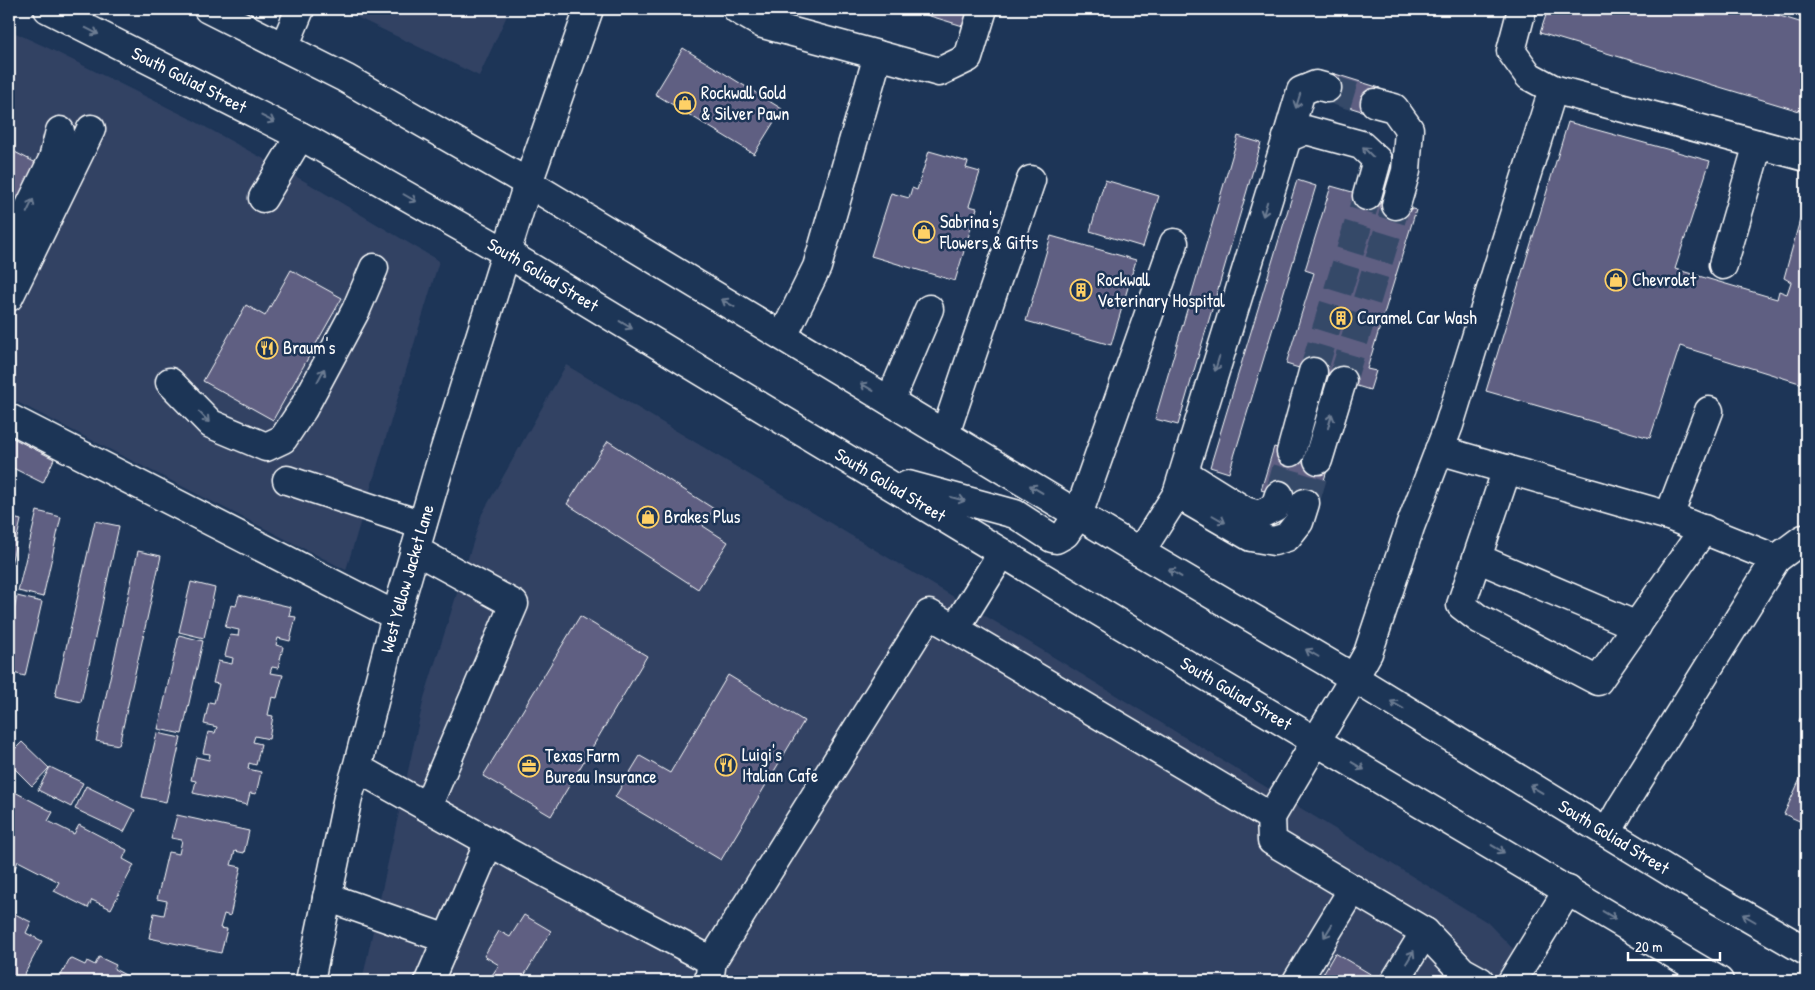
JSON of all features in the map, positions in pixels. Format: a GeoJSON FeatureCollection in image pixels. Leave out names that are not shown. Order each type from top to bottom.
{"type":"FeatureCollection","features":[{"type":"Feature","properties":{"kind":"main road","name":"South Goliad Street"},"geometry":{"type":"LineString","coordinates":[[48,9],[300,136],[506,252],[1316,742],[1719,981]]}},
{"type":"Feature","properties":{"kind":"main road","name":"South Goliad Street"},"geometry":{"type":"LineString","coordinates":[[208,9],[345,78],[528,183],[1078,515],[1354,678],[1687,882],[1806,951]]}},
{"type":"Feature","properties":{"kind":"main road"},"geometry":{"type":"LineString","coordinates":[[284,47],[300,9]]}},
{"type":"Feature","properties":{"kind":"main road","name":"West Yellow Jacket Lane"},"geometry":{"type":"LineString","coordinates":[[310,981],[348,797],[358,768],[396,616],[418,538],[528,183],[590,9]]}},
{"type":"Feature","properties":{"kind":"main road"},"geometry":{"type":"LineString","coordinates":[[737,9],[763,24],[939,72],[968,58],[983,9]]}},
{"type":"Feature","properties":{"kind":"main road"},"geometry":{"type":"LineString","coordinates":[[1522,9],[1511,51],[1529,76],[1553,88],[1806,157]]}},
{"type":"Feature","properties":{"kind":"main road"},"geometry":{"type":"LineString","coordinates":[[783,336],[817,266],[878,55]]}},
{"type":"Feature","properties":{"kind":"main road"},"geometry":{"type":"LineString","coordinates":[[1140,552],[1180,484],[1302,91],[1316,85],[1327,88]]}},
{"type":"Feature","properties":{"kind":"main road"},"geometry":{"type":"LineString","coordinates":[[1480,981],[1462,971],[1424,932],[1272,841],[1271,817],[1368,653],[1410,527],[1450,425],[1553,88]]}},
{"type":"Feature","properties":{"kind":"main road"},"geometry":{"type":"LineString","coordinates":[[1375,103],[1394,108],[1409,129],[1406,171],[1396,205]]}},
{"type":"Feature","properties":{"kind":"main road"},"geometry":{"type":"LineString","coordinates":[[9,297],[91,129]]}},
{"type":"Feature","properties":{"kind":"main road"},"geometry":{"type":"LineString","coordinates":[[1287,138],[1306,130],[1361,145],[1377,160],[1367,196]]}},
{"type":"Feature","properties":{"kind":"main road"},"geometry":{"type":"LineString","coordinates":[[9,250],[53,159],[60,131]]}},
{"type":"Feature","properties":{"kind":"main road"},"geometry":{"type":"LineString","coordinates":[[263,198],[300,136]]}},
{"type":"Feature","properties":{"kind":"main road"},"geometry":{"type":"LineString","coordinates":[[1723,265],[1758,144]]}},
{"type":"Feature","properties":{"kind":"main road"},"geometry":{"type":"LineString","coordinates":[[945,434],[1031,180]]}},
{"type":"Feature","properties":{"kind":"main road"},"geometry":{"type":"LineString","coordinates":[[877,477],[1015,514],[1052,538],[1056,539],[1065,534],[1078,515],[1174,243]]}},
{"type":"Feature","properties":{"kind":"main road"},"geometry":{"type":"LineString","coordinates":[[170,382],[211,424],[266,447],[283,439],[303,409],[356,310],[374,268]]}},
{"type":"Feature","properties":{"kind":"main road"},"geometry":{"type":"LineString","coordinates":[[890,401],[929,310]]}},
{"type":"Feature","properties":{"kind":"main road"},"geometry":{"type":"LineString","coordinates":[[1291,452],[1313,372]]}},
{"type":"Feature","properties":{"kind":"main road"},"geometry":{"type":"LineString","coordinates":[[1318,460],[1342,381]]}},
{"type":"Feature","properties":{"kind":"main road"},"geometry":{"type":"LineString","coordinates":[[1669,516],[1709,411]]}},
{"type":"Feature","properties":{"kind":"main road"},"geometry":{"type":"LineString","coordinates":[[9,418],[396,616]]}},
{"type":"Feature","properties":{"kind":"main road"},"geometry":{"type":"LineString","coordinates":[[1440,450],[1669,516],[1776,559]]}},
{"type":"Feature","properties":{"kind":"main road"},"geometry":{"type":"LineString","coordinates":[[1507,469],[1461,605],[1479,620],[1598,682],[1704,529]]}},
{"type":"Feature","properties":{"kind":"main road"},"geometry":{"type":"LineString","coordinates":[[287,480],[418,538],[514,604],[427,807]]}},
{"type":"Feature","properties":{"kind":"main road"},"geometry":{"type":"LineString","coordinates":[[1180,484],[1259,515],[1275,508],[1279,495]]}},
{"type":"Feature","properties":{"kind":"main road"},"geometry":{"type":"LineString","coordinates":[[1180,484],[1251,537],[1274,541],[1286,537],[1299,522],[1305,503]]}},
{"type":"Feature","properties":{"kind":"main road"},"geometry":{"type":"LineString","coordinates":[[1607,833],[1776,559],[1805,537]]}},
{"type":"Feature","properties":{"kind":"main road"},"geometry":{"type":"LineString","coordinates":[[955,629],[1002,553]]}},
{"type":"Feature","properties":{"kind":"main road"},"geometry":{"type":"LineString","coordinates":[[1477,558],[1637,626]]}},
{"type":"Feature","properties":{"kind":"main road"},"geometry":{"type":"LineString","coordinates":[[358,768],[711,971],[929,614],[1271,817]]}},
{"type":"Feature","properties":{"kind":"main road"},"geometry":{"type":"LineString","coordinates":[[429,981],[489,842]]}},
{"type":"Feature","properties":{"kind":"main road"},"geometry":{"type":"LineString","coordinates":[[1297,981],[1353,889]]}},
{"type":"Feature","properties":{"kind":"main road"},"geometry":{"type":"LineString","coordinates":[[1512,981],[1568,890]]}},
{"type":"Feature","properties":{"kind":"main road"},"geometry":{"type":"LineString","coordinates":[[327,897],[447,939]]}},
{"type":"Feature","properties":{"kind":"main road"},"geometry":{"type":"LineString","coordinates":[[1395,981],[1424,932]]}},
{"type":"Feature","properties":{"kind":"shaded area"},"geometry":{"type":"Polygon","coordinates":[[[340,9],[510,9],[479,76],[340,9]]]}},
{"type":"Feature","properties":{"kind":"shaded area"},"geometry":{"type":"Polygon","coordinates":[[[9,30],[189,118],[306,182],[439,261],[346,570],[9,398],[9,30]]]}},
{"type":"Feature","properties":{"kind":"shaded area"},"geometry":{"type":"Polygon","coordinates":[[[566,365],[1009,630],[1487,922],[1544,981],[362,981],[424,698],[482,514],[566,365]]]}},
{"type":"Feature","properties":{"kind":"building"},"geometry":{"type":"Polygon","coordinates":[[[907,9],[968,9],[963,26],[907,9]]]}},
{"type":"Feature","properties":{"kind":"building"},"geometry":{"type":"Polygon","coordinates":[[[1548,9],[1757,9],[1806,24],[1806,113],[1540,33],[1548,9]]]}},
{"type":"Feature","properties":{"kind":"building"},"geometry":{"type":"Polygon","coordinates":[[[683,48],[782,109],[754,154],[655,94],[683,48]]]}},
{"type":"Feature","properties":{"kind":"building"},"geometry":{"type":"Polygon","coordinates":[[[1332,73],[1380,88],[1371,114],[1323,99],[1332,73]]]}},
{"type":"Feature","properties":{"kind":"building","name":"Chevrolet"},"geometry":{"type":"Polygon","coordinates":[[[1568,122],[1710,161],[1675,269],[1777,299],[1779,291],[1787,294],[1791,282],[1784,278],[1806,198],[1806,385],[1680,346],[1650,438],[1486,391],[1568,122]]]}},
{"type":"Feature","properties":{"kind":"building"},"geometry":{"type":"Polygon","coordinates":[[[1238,136],[1261,143],[1178,425],[1155,419],[1238,136]]]}},
{"type":"Feature","properties":{"kind":"building"},"geometry":{"type":"Polygon","coordinates":[[[9,149],[40,165],[9,223],[9,149]]]}},
{"type":"Feature","properties":{"kind":"building","name":"Sabrina's Flowers & Gifts"},"geometry":{"type":"Polygon","coordinates":[[[929,151],[968,162],[966,168],[980,172],[969,206],[977,208],[955,281],[871,256],[891,193],[909,198],[912,188],[917,190],[929,151]]]}},
{"type":"Feature","properties":{"kind":"building"},"geometry":{"type":"Polygon","coordinates":[[[1105,180],[1159,196],[1143,247],[1090,231],[1105,180]]]}},
{"type":"Feature","properties":{"kind":"building"},"geometry":{"type":"Polygon","coordinates":[[[1297,180],[1316,186],[1229,473],[1210,467],[1297,180]]]}},
{"type":"Feature","properties":{"kind":"building","name":"Caramel Car Wash"},"geometry":{"type":"Polygon","coordinates":[[[1331,186],[1416,210],[1367,369],[1376,371],[1370,390],[1286,364],[1314,273],[1305,270],[1331,186]]]}},
{"type":"Feature","properties":{"kind":"building","name":"Rockwall Veterinary Hospital"},"geometry":{"type":"Polygon","coordinates":[[[1051,236],[1136,260],[1111,345],[1026,321],[1051,236]]]}},
{"type":"Feature","properties":{"kind":"building","name":"Braum's"},"geometry":{"type":"Polygon","coordinates":[[[291,270],[342,298],[273,420],[203,381],[246,305],[265,316],[291,270]]]}},
{"type":"Feature","properties":{"kind":"building"},"geometry":{"type":"Polygon","coordinates":[[[9,436],[54,459],[43,483],[9,466],[9,436]]]}},
{"type":"Feature","properties":{"kind":"building","name":"Brakes Plus"},"geometry":{"type":"Polygon","coordinates":[[[608,441],[714,509],[703,526],[728,542],[698,589],[567,504],[608,441]]]}},
{"type":"Feature","properties":{"kind":"building"},"geometry":{"type":"Polygon","coordinates":[[[1274,447],[1329,464],[1316,506],[1261,490],[1274,447]]]}},
{"type":"Feature","properties":{"kind":"building"},"geometry":{"type":"Polygon","coordinates":[[[37,511],[61,517],[43,597],[18,591],[37,511]]]}},
{"type":"Feature","properties":{"kind":"building"},"geometry":{"type":"Polygon","coordinates":[[[9,517],[21,520],[9,573],[9,517]]]}},
{"type":"Feature","properties":{"kind":"building"},"geometry":{"type":"Polygon","coordinates":[[[95,521],[119,526],[81,702],[55,696],[95,521]]]}},
{"type":"Feature","properties":{"kind":"building"},"geometry":{"type":"Polygon","coordinates":[[[138,551],[161,556],[119,745],[96,741],[138,551]]]}},
{"type":"Feature","properties":{"kind":"building"},"geometry":{"type":"Polygon","coordinates":[[[191,582],[215,588],[204,638],[179,632],[191,582]]]}},
{"type":"Feature","properties":{"kind":"building"},"geometry":{"type":"Polygon","coordinates":[[[239,595],[291,607],[289,616],[296,617],[290,641],[278,638],[276,645],[283,647],[278,668],[272,667],[270,673],[283,675],[277,698],[272,697],[268,715],[273,716],[269,739],[255,736],[253,742],[261,744],[256,765],[249,763],[248,769],[261,772],[256,794],[250,793],[247,805],[193,793],[196,781],[191,780],[196,757],[209,760],[210,754],[203,753],[208,732],[215,733],[217,727],[204,724],[209,702],[214,703],[219,684],[213,683],[218,661],[232,664],[233,658],[225,656],[230,635],[238,636],[239,630],[225,627],[231,605],[236,606],[239,595]]]}},
{"type":"Feature","properties":{"kind":"building"},"geometry":{"type":"Polygon","coordinates":[[[17,596],[42,602],[25,676],[9,672],[9,635],[17,596]]]}},
{"type":"Feature","properties":{"kind":"building"},"geometry":{"type":"Polygon","coordinates":[[[580,616],[647,656],[551,816],[483,776],[580,616]]]}},
{"type":"Feature","properties":{"kind":"building"},"geometry":{"type":"Polygon","coordinates":[[[179,635],[203,641],[182,734],[158,729],[179,635]]]}},
{"type":"Feature","properties":{"kind":"building","name":"Luigi's Italian Cafe"},"geometry":{"type":"Polygon","coordinates":[[[728,675],[804,721],[721,860],[615,797],[640,756],[670,773],[728,675]]]}},
{"type":"Feature","properties":{"kind":"building"},"geometry":{"type":"Polygon","coordinates":[[[1806,704],[1806,725],[1799,721],[1806,704]]]}},
{"type":"Feature","properties":{"kind":"building"},"geometry":{"type":"Polygon","coordinates":[[[157,733],[181,738],[166,802],[142,797],[157,733]]]}},
{"type":"Feature","properties":{"kind":"building"},"geometry":{"type":"Polygon","coordinates":[[[22,742],[49,768],[32,786],[9,763],[9,755],[22,742]]]}},
{"type":"Feature","properties":{"kind":"building"},"geometry":{"type":"Polygon","coordinates":[[[1806,766],[1806,824],[1784,814],[1806,766]]]}},
{"type":"Feature","properties":{"kind":"building"},"geometry":{"type":"Polygon","coordinates":[[[50,767],[83,783],[71,807],[38,790],[50,767]]]}},
{"type":"Feature","properties":{"kind":"building"},"geometry":{"type":"Polygon","coordinates":[[[86,786],[135,810],[124,832],[75,809],[86,786]]]}},
{"type":"Feature","properties":{"kind":"building"},"geometry":{"type":"Polygon","coordinates":[[[9,789],[53,812],[48,821],[74,834],[79,825],[127,850],[123,859],[134,865],[111,909],[92,900],[88,908],[54,891],[59,882],[18,861],[14,871],[9,868],[9,789]]]}},
{"type":"Feature","properties":{"kind":"building"},"geometry":{"type":"Polygon","coordinates":[[[177,815],[249,831],[244,853],[235,851],[231,865],[241,867],[230,916],[224,914],[220,928],[227,929],[221,953],[149,938],[154,913],[164,915],[167,901],[157,899],[168,852],[179,854],[182,840],[171,838],[177,815]]]}},
{"type":"Feature","properties":{"kind":"building"},"geometry":{"type":"Polygon","coordinates":[[[9,911],[31,922],[26,933],[42,941],[21,981],[9,981],[9,911]]]}},
{"type":"Feature","properties":{"kind":"building"},"geometry":{"type":"Polygon","coordinates":[[[524,915],[551,931],[521,981],[488,981],[499,965],[484,956],[499,931],[510,937],[524,915]]]}},
{"type":"Feature","properties":{"kind":"building"},"geometry":{"type":"Polygon","coordinates":[[[1335,953],[1372,975],[1368,981],[1319,981],[1335,953]]]}},
{"type":"Feature","properties":{"kind":"building"},"geometry":{"type":"Polygon","coordinates":[[[99,957],[116,965],[114,969],[137,981],[58,981],[70,958],[85,965],[87,961],[95,965],[99,957]]]}},
{"type":"Feature","properties":{"kind":"tunnel"},"geometry":{"type":"LineString","coordinates":[[1327,88],[1375,103]]}},
{"type":"Feature","properties":{"kind":"tunnel"},"geometry":{"type":"LineString","coordinates":[[1313,372],[1367,196]]}},
{"type":"Feature","properties":{"kind":"tunnel"},"geometry":{"type":"LineString","coordinates":[[1342,381],[1396,205]]}},
{"type":"Feature","properties":{"kind":"tunnel"},"geometry":{"type":"LineString","coordinates":[[1279,495],[1291,452]]}},
{"type":"Feature","properties":{"kind":"tunnel"},"geometry":{"type":"LineString","coordinates":[[1305,503],[1318,460]]}},
{"type":"Feature","properties":{"kind":"place","name":"Rockwall Gold & Silver Pawn"},"geometry":{"type":"Point","coordinates":[685,103]}},
{"type":"Feature","properties":{"kind":"place","name":"Sabrina's Flowers & Gifts"},"geometry":{"type":"Point","coordinates":[924,232]}},
{"type":"Feature","properties":{"kind":"place","name":"Chevrolet"},"geometry":{"type":"Point","coordinates":[1616,280]}},
{"type":"Feature","properties":{"kind":"place","name":"Rockwall Veterinary Hospital"},"geometry":{"type":"Point","coordinates":[1081,290]}},
{"type":"Feature","properties":{"kind":"place","name":"Caramel Car Wash"},"geometry":{"type":"Point","coordinates":[1341,318]}},
{"type":"Feature","properties":{"kind":"place","name":"Braum's"},"geometry":{"type":"Point","coordinates":[267,348]}},
{"type":"Feature","properties":{"kind":"place","name":"Brakes Plus"},"geometry":{"type":"Point","coordinates":[648,517]}},
{"type":"Feature","properties":{"kind":"place","name":"Luigi's Italian Cafe"},"geometry":{"type":"Point","coordinates":[726,765]}},
{"type":"Feature","properties":{"kind":"place","name":"Texas Farm Bureau Insurance"},"geometry":{"type":"Point","coordinates":[529,766]}}]}
